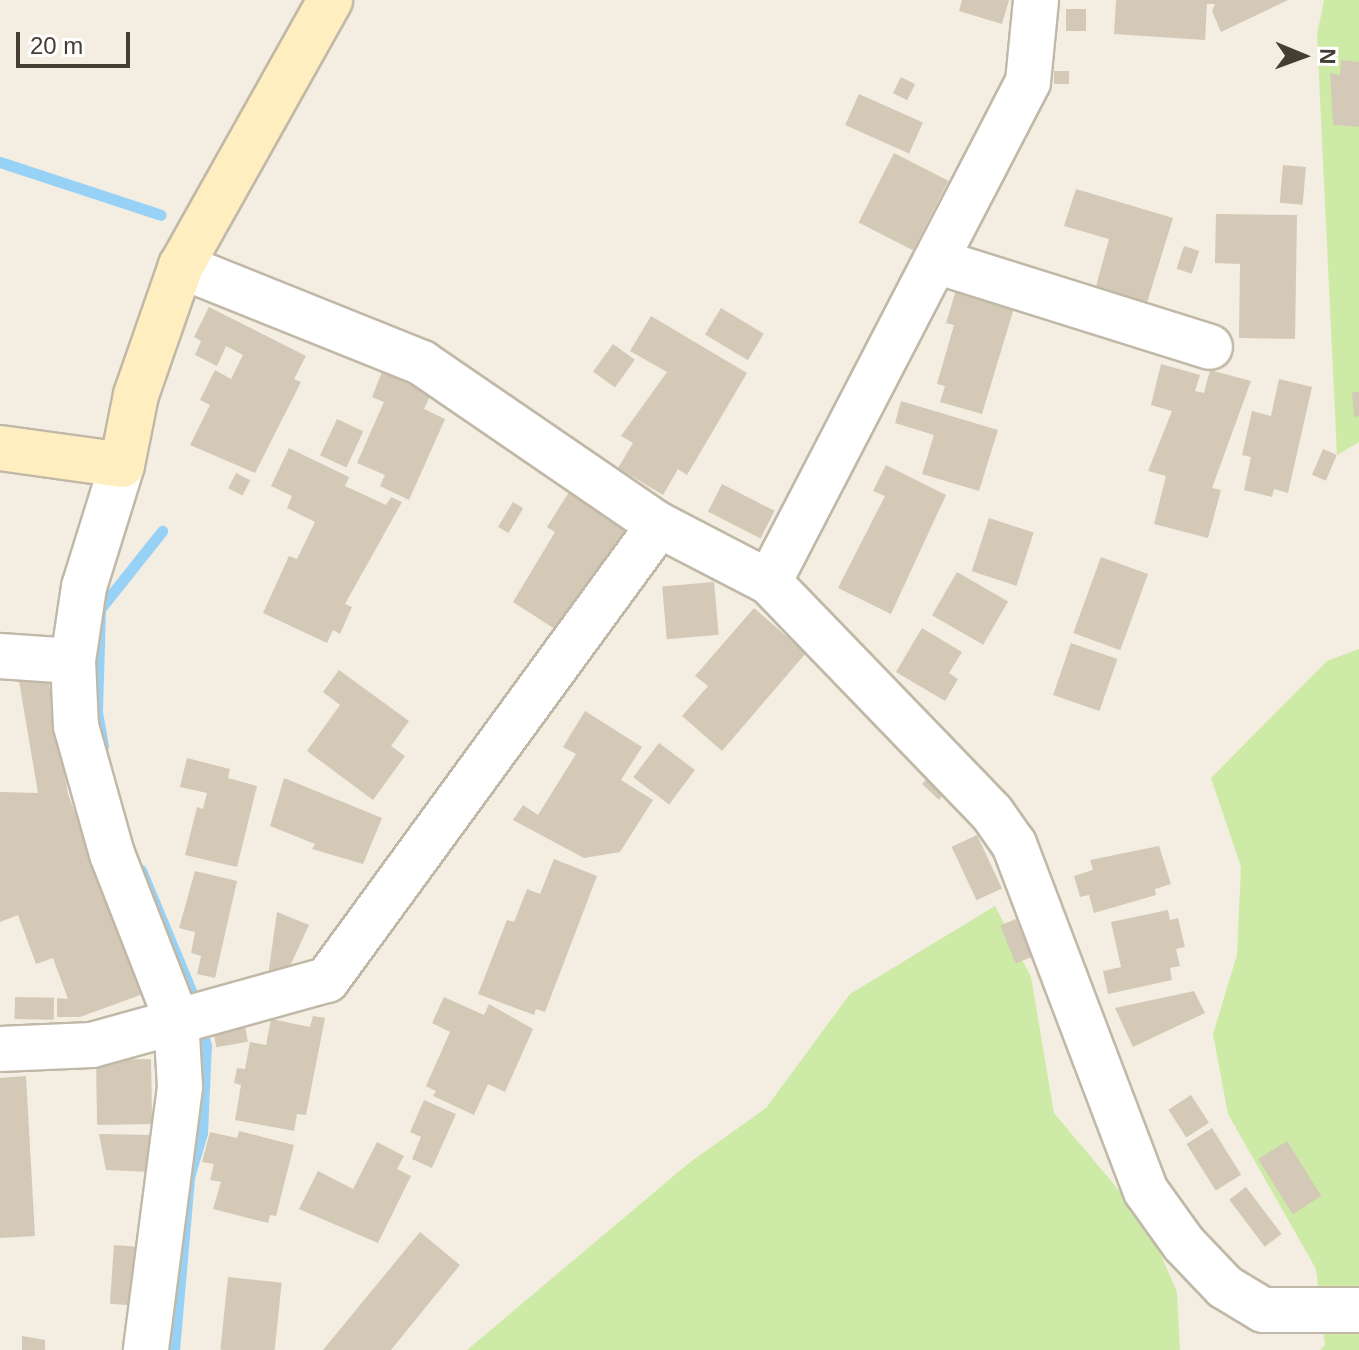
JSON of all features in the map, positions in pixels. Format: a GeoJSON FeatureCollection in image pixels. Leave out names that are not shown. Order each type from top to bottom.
{"type":"FeatureCollection","features":[{"type":"Feature","properties":{"kind":"street"},"geometry":{"type":"LineString","coordinates":[[146,1350],[192,1015],[112,854],[76,726],[73,661],[84,587],[122,465],[136,395],[181,266],[330,0]]}},
{"type":"Feature","properties":{"kind":"street"},"geometry":{"type":"LineString","coordinates":[[769,582],[1028,82],[1036,0]]}},
{"type":"Feature","properties":{"kind":"street"},"geometry":{"type":"LineString","coordinates":[[936,261],[1210,347]]}},
{"type":"Feature","properties":{"kind":"street"},"geometry":{"type":"LineString","coordinates":[[181,266],[422,363],[659,525],[769,582],[992,813],[1014,844],[1146,1191],[1184,1244],[1225,1287],[1263,1310],[1359,1310]]}},
{"type":"Feature","properties":{"kind":"street"},"geometry":{"type":"LineString","coordinates":[[0,448],[122,465]]}},
{"type":"Feature","properties":{"kind":"street"},"geometry":{"type":"LineString","coordinates":[[0,1049],[92,1045],[327,980],[659,525]]}},
{"type":"Feature","properties":{"kind":"street"},"geometry":{"type":"LineString","coordinates":[[0,656],[73,661]]}},
{"type":"Feature","properties":{"kind":"green space"},"geometry":{"type":"Polygon","coordinates":[[[1324,0],[1359,0],[1359,442],[1337,455],[1317,35],[1324,0]]]}},
{"type":"Feature","properties":{"kind":"green space"},"geometry":{"type":"Polygon","coordinates":[[[1359,649],[1359,1350],[1320,1350],[1325,1345],[1316,1269],[1228,1114],[1213,1034],[1237,955],[1241,867],[1211,778],[1327,661],[1359,649]]]}},
{"type":"Feature","properties":{"kind":"green space"},"geometry":{"type":"Polygon","coordinates":[[[995,906],[1031,977],[1054,1113],[1148,1225],[1177,1292],[1180,1350],[467,1350],[689,1163],[766,1108],[850,994],[995,906]]]}},
{"type":"Feature","properties":{"kind":"building"},"geometry":{"type":"Polygon","coordinates":[[[962,0],[1009,0],[1002,24],[959,11],[962,0]]]}},
{"type":"Feature","properties":{"kind":"building"},"geometry":{"type":"Polygon","coordinates":[[[1116,0],[1288,0],[1221,32],[1212,11],[1215,4],[1207,4],[1205,40],[1114,34],[1116,0]]]}},
{"type":"Feature","properties":{"kind":"building"},"geometry":{"type":"Polygon","coordinates":[[[1066,9],[1086,9],[1086,31],[1066,31],[1066,9]]]}},
{"type":"Feature","properties":{"kind":"building"},"geometry":{"type":"Polygon","coordinates":[[[1341,60],[1359,62],[1359,127],[1333,125],[1330,73],[1340,75],[1341,60]]]}},
{"type":"Feature","properties":{"kind":"building"},"geometry":{"type":"Polygon","coordinates":[[[1054,71],[1069,71],[1069,84],[1054,84],[1054,71]]]}},
{"type":"Feature","properties":{"kind":"building"},"geometry":{"type":"Polygon","coordinates":[[[901,77],[915,84],[907,100],[893,93],[901,77]]]}},
{"type":"Feature","properties":{"kind":"building"},"geometry":{"type":"Polygon","coordinates":[[[859,94],[923,122],[909,154],[845,125],[859,94]]]}},
{"type":"Feature","properties":{"kind":"building"},"geometry":{"type":"Polygon","coordinates":[[[894,153],[948,181],[913,250],[859,222],[894,153]]]}},
{"type":"Feature","properties":{"kind":"building"},"geometry":{"type":"Polygon","coordinates":[[[1283,165],[1306,167],[1303,205],[1280,203],[1283,165]]]}},
{"type":"Feature","properties":{"kind":"building"},"geometry":{"type":"Polygon","coordinates":[[[1076,189],[1173,218],[1146,306],[1095,290],[1109,239],[1064,226],[1076,189]]]}},
{"type":"Feature","properties":{"kind":"building"},"geometry":{"type":"Polygon","coordinates":[[[1216,214],[1297,215],[1295,339],[1239,338],[1240,264],[1215,263],[1216,214]]]}},
{"type":"Feature","properties":{"kind":"building"},"geometry":{"type":"Polygon","coordinates":[[[1184,246],[1199,251],[1192,274],[1177,269],[1184,246]]]}},
{"type":"Feature","properties":{"kind":"building"},"geometry":{"type":"Polygon","coordinates":[[[956,290],[1014,308],[982,414],[940,402],[945,386],[937,384],[954,325],[946,323],[956,290]]]}},
{"type":"Feature","properties":{"kind":"building"},"geometry":{"type":"Polygon","coordinates":[[[209,307],[306,356],[294,379],[301,382],[255,473],[190,445],[210,405],[200,400],[215,370],[231,379],[243,355],[226,346],[217,366],[195,355],[201,341],[194,337],[209,307]]]}},
{"type":"Feature","properties":{"kind":"building"},"geometry":{"type":"Polygon","coordinates":[[[721,308],[764,334],[748,360],[705,335],[721,308]]]}},
{"type":"Feature","properties":{"kind":"building"},"geometry":{"type":"Polygon","coordinates":[[[651,316],[747,373],[687,475],[678,469],[663,495],[618,468],[633,443],[621,436],[667,372],[630,351],[651,316]]]}},
{"type":"Feature","properties":{"kind":"building"},"geometry":{"type":"Polygon","coordinates":[[[613,344],[635,360],[615,387],[593,372],[613,344]]]}},
{"type":"Feature","properties":{"kind":"building"},"geometry":{"type":"Polygon","coordinates":[[[1161,364],[1200,375],[1195,391],[1204,393],[1210,370],[1251,381],[1212,488],[1221,490],[1208,538],[1154,524],[1166,476],[1148,471],[1172,411],[1151,405],[1161,364]]]}},
{"type":"Feature","properties":{"kind":"building"},"geometry":{"type":"Polygon","coordinates":[[[382,372],[431,394],[424,409],[445,419],[409,500],[380,486],[385,475],[357,463],[384,402],[372,397],[382,372]]]}},
{"type":"Feature","properties":{"kind":"building"},"geometry":{"type":"Polygon","coordinates":[[[1279,379],[1312,387],[1288,493],[1274,489],[1272,497],[1244,490],[1251,457],[1242,455],[1252,411],[1271,416],[1279,379]]]}},
{"type":"Feature","properties":{"kind":"building"},"geometry":{"type":"Polygon","coordinates":[[[1352,392],[1359,392],[1359,416],[1354,417],[1352,392]]]}},
{"type":"Feature","properties":{"kind":"building"},"geometry":{"type":"Polygon","coordinates":[[[901,401],[998,430],[979,491],[922,474],[934,435],[895,423],[901,401]]]}},
{"type":"Feature","properties":{"kind":"building"},"geometry":{"type":"Polygon","coordinates":[[[337,419],[363,431],[346,468],[320,455],[337,419]]]}},
{"type":"Feature","properties":{"kind":"building"},"geometry":{"type":"Polygon","coordinates":[[[289,448],[349,477],[345,486],[386,505],[391,497],[402,502],[345,604],[352,607],[340,634],[333,630],[327,643],[263,613],[289,556],[297,559],[315,522],[287,508],[292,496],[271,486],[289,448]]]}},
{"type":"Feature","properties":{"kind":"building"},"geometry":{"type":"Polygon","coordinates":[[[1323,449],[1337,455],[1326,481],[1312,475],[1323,449]]]}},
{"type":"Feature","properties":{"kind":"building"},"geometry":{"type":"Polygon","coordinates":[[[886,465],[946,495],[891,614],[838,588],[885,496],[873,491],[886,465]]]}},
{"type":"Feature","properties":{"kind":"building"},"geometry":{"type":"Polygon","coordinates":[[[236,473],[250,480],[243,495],[228,488],[236,473]]]}},
{"type":"Feature","properties":{"kind":"building"},"geometry":{"type":"Polygon","coordinates":[[[722,484],[775,511],[760,538],[708,512],[722,484]]]}},
{"type":"Feature","properties":{"kind":"building"},"geometry":{"type":"Polygon","coordinates":[[[571,489],[629,526],[561,633],[513,602],[555,532],[547,527],[571,489]]]}},
{"type":"Feature","properties":{"kind":"building"},"geometry":{"type":"Polygon","coordinates":[[[513,502],[523,508],[508,533],[498,527],[513,502]]]}},
{"type":"Feature","properties":{"kind":"building"},"geometry":{"type":"Polygon","coordinates":[[[989,518],[1034,533],[1016,586],[972,571],[989,518]]]}},
{"type":"Feature","properties":{"kind":"building"},"geometry":{"type":"Polygon","coordinates":[[[1101,557],[1148,574],[1120,650],[1073,633],[1101,557]]]}},
{"type":"Feature","properties":{"kind":"building"},"geometry":{"type":"Polygon","coordinates":[[[957,572],[1008,602],[983,645],[932,615],[957,572]]]}},
{"type":"Feature","properties":{"kind":"building"},"geometry":{"type":"Polygon","coordinates":[[[714,582],[719,635],[667,639],[662,587],[714,582]]]}},
{"type":"Feature","properties":{"kind":"building"},"geometry":{"type":"Polygon","coordinates":[[[754,608],[806,653],[722,751],[682,716],[708,686],[695,676],[754,608]]]}},
{"type":"Feature","properties":{"kind":"building"},"geometry":{"type":"Polygon","coordinates":[[[922,628],[962,652],[949,673],[958,679],[945,701],[896,672],[922,628]]]}},
{"type":"Feature","properties":{"kind":"building"},"geometry":{"type":"Polygon","coordinates":[[[1071,643],[1117,659],[1099,711],[1053,695],[1071,643]]]}},
{"type":"Feature","properties":{"kind":"building"},"geometry":{"type":"Polygon","coordinates":[[[339,670],[409,721],[391,746],[405,756],[373,800],[307,751],[340,705],[323,692],[339,670]]]}},
{"type":"Feature","properties":{"kind":"building"},"geometry":{"type":"Polygon","coordinates":[[[48,677],[68,794],[143,994],[80,1017],[57,1017],[57,998],[68,999],[53,958],[36,964],[18,915],[0,922],[0,792],[38,793],[19,681],[48,677]]]}},
{"type":"Feature","properties":{"kind":"building"},"geometry":{"type":"Polygon","coordinates":[[[585,711],[642,747],[621,780],[653,800],[620,852],[584,858],[513,820],[523,805],[538,815],[576,754],[563,747],[585,711]]]}},
{"type":"Feature","properties":{"kind":"building"},"geometry":{"type":"Polygon","coordinates":[[[659,743],[695,770],[669,804],[633,777],[659,743]]]}},
{"type":"Feature","properties":{"kind":"building"},"geometry":{"type":"Polygon","coordinates":[[[187,758],[230,769],[228,778],[257,786],[237,867],[185,855],[197,807],[203,809],[207,793],[180,787],[187,758]]]}},
{"type":"Feature","properties":{"kind":"building"},"geometry":{"type":"Polygon","coordinates":[[[933,772],[944,794],[939,800],[922,784],[933,772]]]}},
{"type":"Feature","properties":{"kind":"building"},"geometry":{"type":"Polygon","coordinates":[[[284,778],[382,818],[363,864],[312,849],[315,844],[270,826],[284,778]]]}},
{"type":"Feature","properties":{"kind":"building"},"geometry":{"type":"Polygon","coordinates":[[[977,835],[1002,888],[977,900],[952,847],[977,835]]]}},
{"type":"Feature","properties":{"kind":"building"},"geometry":{"type":"Polygon","coordinates":[[[1159,846],[1171,884],[1155,889],[1156,895],[1094,913],[1089,895],[1080,897],[1074,876],[1093,870],[1090,860],[1159,846]]]}},
{"type":"Feature","properties":{"kind":"building"},"geometry":{"type":"Polygon","coordinates":[[[554,859],[597,876],[545,1012],[536,1009],[534,1015],[478,994],[507,920],[514,922],[527,889],[540,894],[554,859]]]}},
{"type":"Feature","properties":{"kind":"building"},"geometry":{"type":"Polygon","coordinates":[[[195,871],[237,881],[215,978],[197,974],[201,956],[191,953],[195,932],[179,928],[195,871]]]}},
{"type":"Feature","properties":{"kind":"building"},"geometry":{"type":"Polygon","coordinates":[[[1168,910],[1170,920],[1178,918],[1185,947],[1176,949],[1180,966],[1170,968],[1172,980],[1108,994],[1103,971],[1121,967],[1111,922],[1168,910]]]}},
{"type":"Feature","properties":{"kind":"building"},"geometry":{"type":"Polygon","coordinates":[[[277,912],[309,925],[285,977],[268,976],[277,912]]]}},
{"type":"Feature","properties":{"kind":"building"},"geometry":{"type":"Polygon","coordinates":[[[1016,919],[1031,957],[1016,963],[1000,925],[1016,919]]]}},
{"type":"Feature","properties":{"kind":"building"},"geometry":{"type":"Polygon","coordinates":[[[1194,991],[1205,1013],[1133,1047],[1115,1008],[1194,991]]]}},
{"type":"Feature","properties":{"kind":"building"},"geometry":{"type":"Polygon","coordinates":[[[15,997],[54,998],[54,1020],[15,1019],[15,997]]]}},
{"type":"Feature","properties":{"kind":"building"},"geometry":{"type":"Polygon","coordinates":[[[444,997],[484,1015],[489,1004],[533,1029],[505,1092],[488,1084],[474,1115],[433,1096],[436,1091],[426,1086],[450,1032],[432,1023],[444,997]]]}},
{"type":"Feature","properties":{"kind":"building"},"geometry":{"type":"Polygon","coordinates":[[[313,1016],[325,1018],[306,1115],[297,1114],[294,1131],[235,1120],[241,1085],[234,1083],[237,1068],[245,1069],[250,1042],[266,1045],[271,1019],[310,1027],[313,1016]]]}},
{"type":"Feature","properties":{"kind":"building"},"geometry":{"type":"Polygon","coordinates":[[[244,1020],[248,1042],[216,1047],[212,1026],[244,1020]]]}},
{"type":"Feature","properties":{"kind":"building"},"geometry":{"type":"Polygon","coordinates":[[[151,1059],[152,1124],[97,1125],[96,1060],[151,1059]]]}},
{"type":"Feature","properties":{"kind":"building"},"geometry":{"type":"Polygon","coordinates":[[[26,1076],[35,1236],[0,1238],[0,1078],[26,1076]]]}},
{"type":"Feature","properties":{"kind":"building"},"geometry":{"type":"Polygon","coordinates":[[[1191,1095],[1209,1123],[1186,1137],[1168,1110],[1191,1095]]]}},
{"type":"Feature","properties":{"kind":"building"},"geometry":{"type":"Polygon","coordinates":[[[424,1100],[456,1114],[432,1168],[412,1159],[421,1137],[410,1132],[424,1100]]]}},
{"type":"Feature","properties":{"kind":"building"},"geometry":{"type":"Polygon","coordinates":[[[1212,1128],[1241,1175],[1216,1191],[1187,1144],[1212,1128]]]}},
{"type":"Feature","properties":{"kind":"building"},"geometry":{"type":"Polygon","coordinates":[[[239,1131],[294,1145],[276,1216],[270,1215],[268,1223],[213,1209],[221,1182],[210,1180],[214,1164],[202,1162],[210,1132],[237,1138],[239,1131]]]}},
{"type":"Feature","properties":{"kind":"building"},"geometry":{"type":"Polygon","coordinates":[[[99,1134],[152,1135],[152,1172],[106,1170],[99,1134]]]}},
{"type":"Feature","properties":{"kind":"building"},"geometry":{"type":"Polygon","coordinates":[[[1287,1141],[1321,1196],[1293,1214],[1258,1159],[1287,1141]]]}},
{"type":"Feature","properties":{"kind":"building"},"geometry":{"type":"Polygon","coordinates":[[[377,1142],[404,1156],[397,1169],[411,1176],[378,1243],[299,1209],[318,1171],[353,1189],[377,1142]]]}},
{"type":"Feature","properties":{"kind":"building"},"geometry":{"type":"Polygon","coordinates":[[[1246,1187],[1282,1234],[1265,1247],[1229,1200],[1246,1187]]]}},
{"type":"Feature","properties":{"kind":"building"},"geometry":{"type":"Polygon","coordinates":[[[420,1232],[460,1265],[391,1350],[323,1350],[420,1232]]]}},
{"type":"Feature","properties":{"kind":"building"},"geometry":{"type":"Polygon","coordinates":[[[114,1245],[141,1247],[137,1306],[110,1304],[114,1245]]]}},
{"type":"Feature","properties":{"kind":"building"},"geometry":{"type":"Polygon","coordinates":[[[228,1277],[282,1283],[275,1350],[220,1350],[228,1277]]]}},
{"type":"Feature","properties":{"kind":"building"},"geometry":{"type":"Polygon","coordinates":[[[22,1336],[45,1340],[45,1350],[22,1350],[22,1336]]]}},
{"type":"Feature","properties":{"kind":"waterway"},"geometry":{"type":"LineString","coordinates":[[0,162],[161,215]]}},
{"type":"Feature","properties":{"kind":"waterway"},"geometry":{"type":"LineString","coordinates":[[103,746],[97,711],[100,609],[162,531]]}},
{"type":"Feature","properties":{"kind":"waterway"},"geometry":{"type":"LineString","coordinates":[[141,870],[197,1005]]}},
{"type":"Feature","properties":{"kind":"waterway"},"geometry":{"type":"LineString","coordinates":[[174,1350],[189,1177],[202,1133],[206,1046],[200,1022]]}}]}
